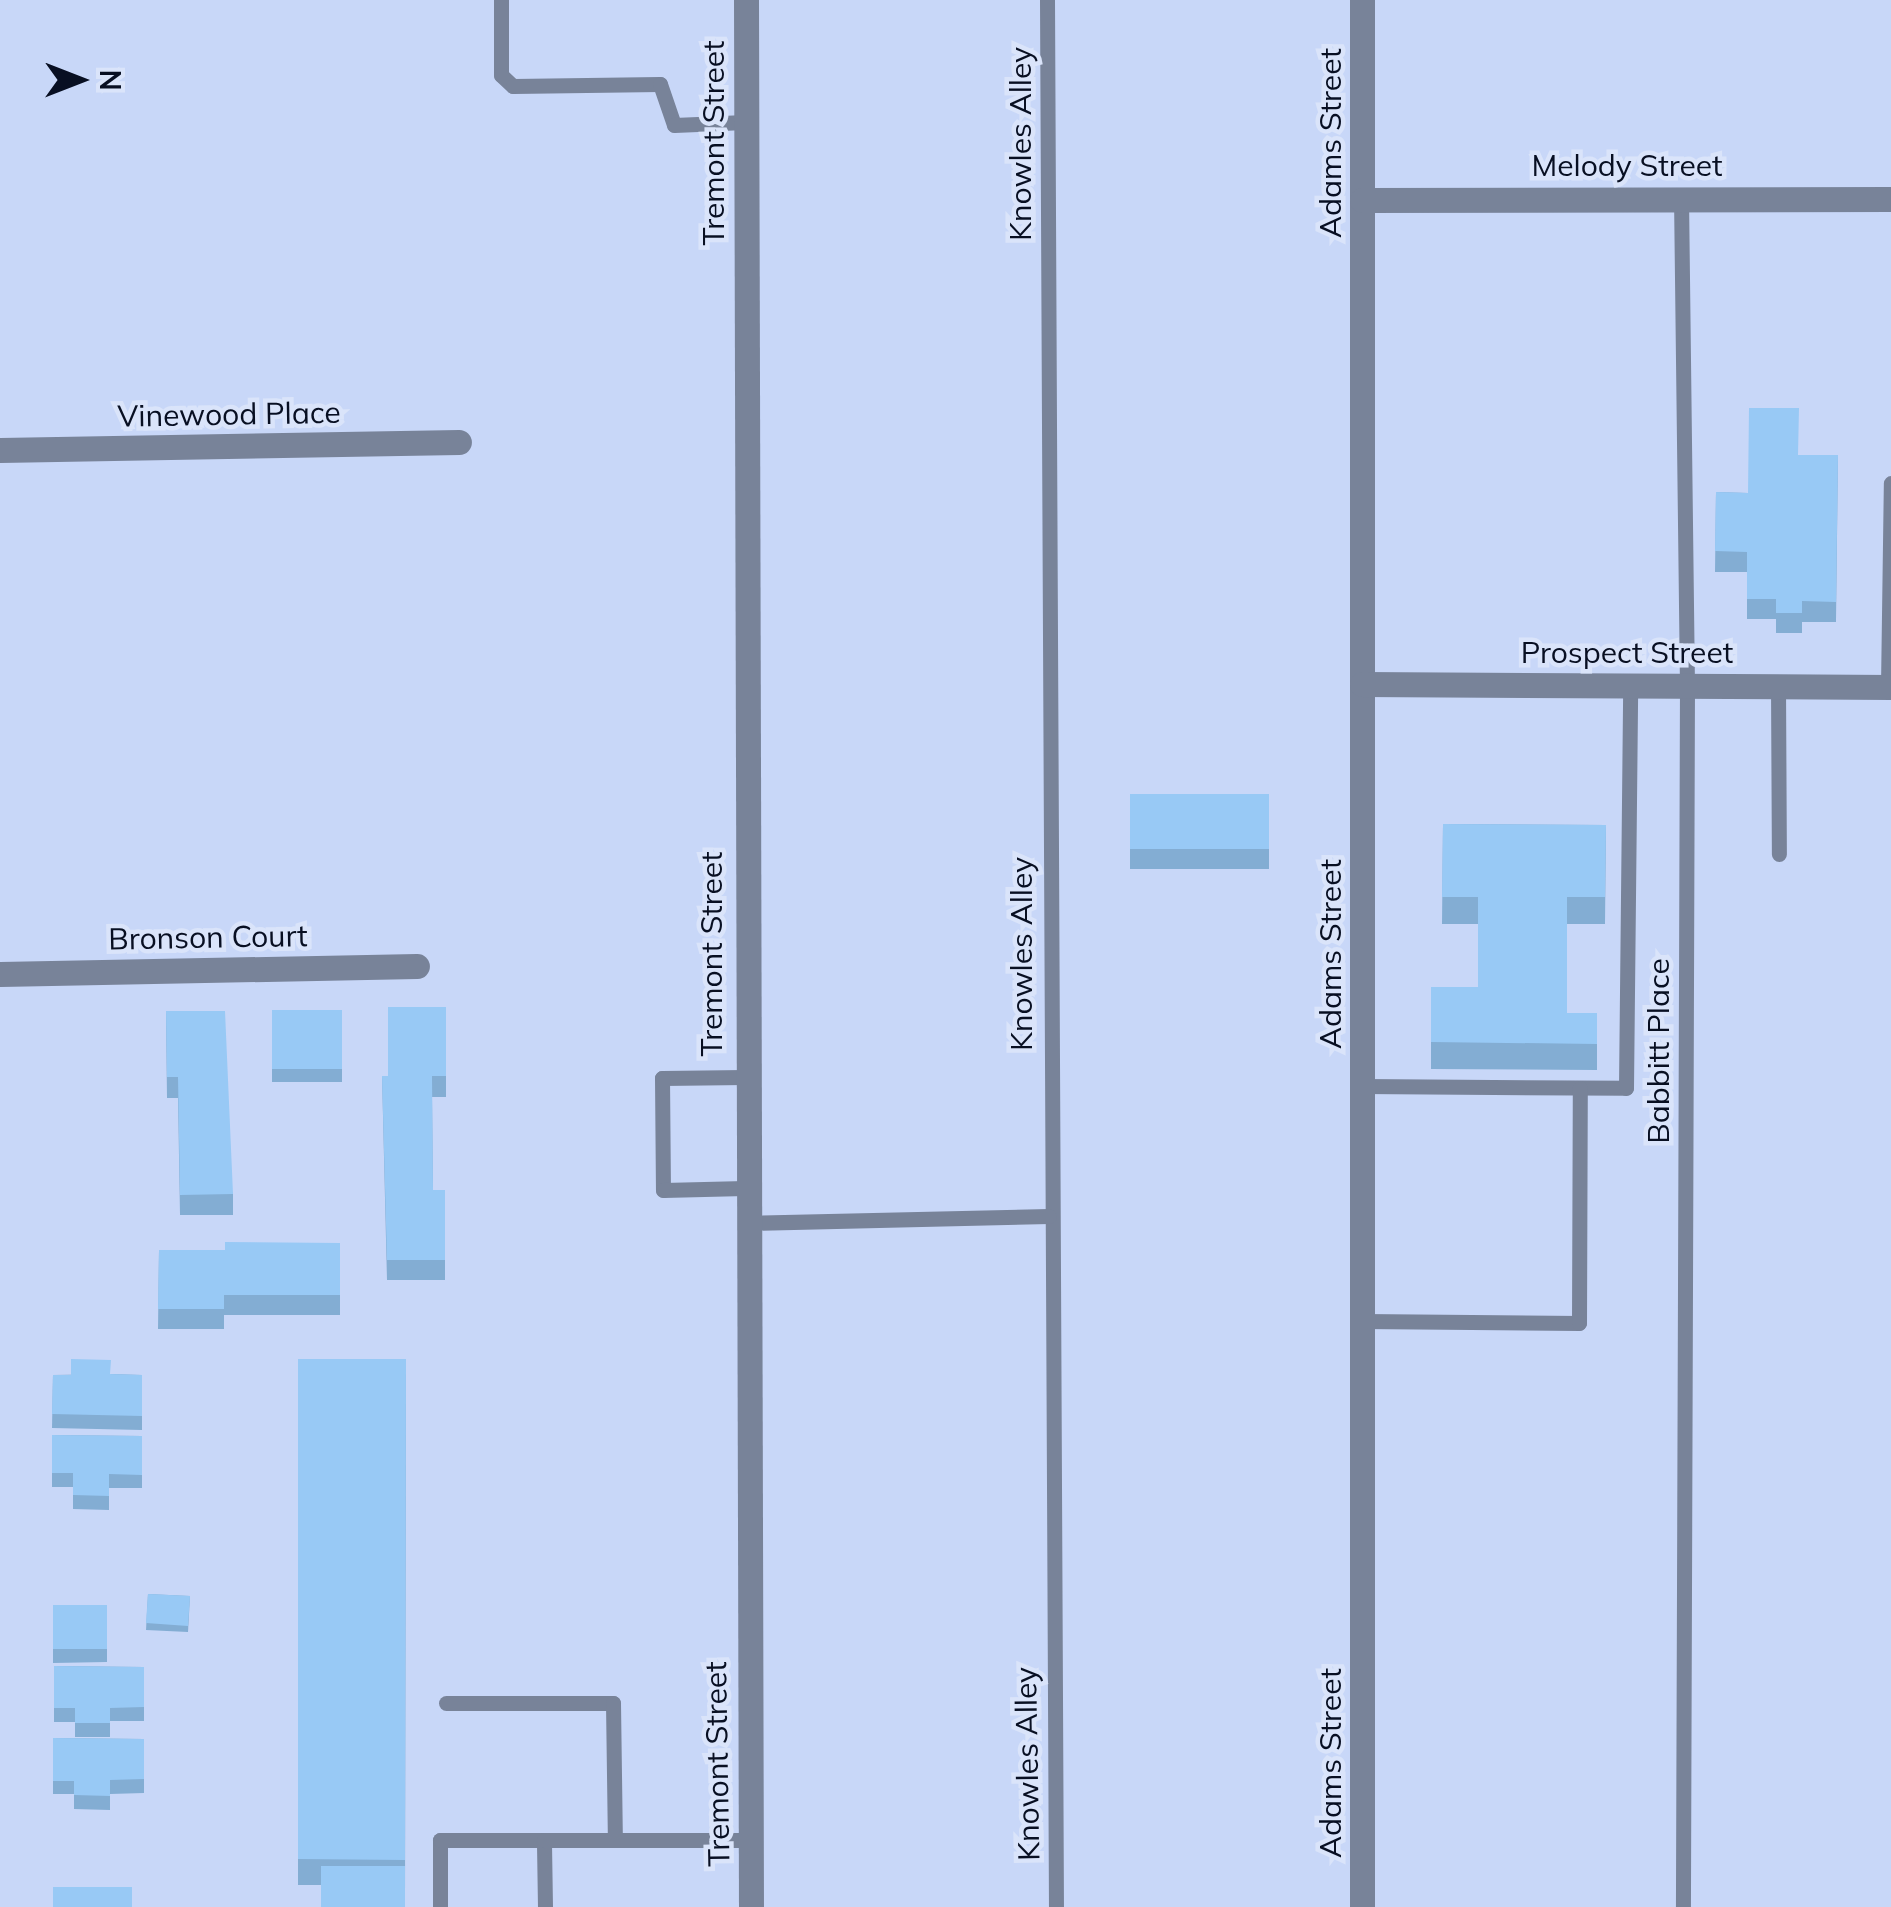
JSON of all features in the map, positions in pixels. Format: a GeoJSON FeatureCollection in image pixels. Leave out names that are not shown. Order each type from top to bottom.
{"type":"FeatureCollection","features":[{"type":"Feature","properties":{"kind":"street","name":"Tremont Street"},"geometry":{"type":"LineString","coordinates":[[746,0],[744,1078],[751,1907]]}},
{"type":"Feature","properties":{"kind":"street","name":"Adams Street"},"geometry":{"type":"LineString","coordinates":[[1362,0],[1362,1907]]}},
{"type":"Feature","properties":{"kind":"street","name":"Melody Street"},"geometry":{"type":"LineString","coordinates":[[1362,200],[1891,198]]}},
{"type":"Feature","properties":{"kind":"street","name":"Vinewood Place"},"geometry":{"type":"LineString","coordinates":[[0,450],[458,442]]}},
{"type":"Feature","properties":{"kind":"street","name":"Prospect Street"},"geometry":{"type":"LineString","coordinates":[[1362,684],[1890,687]]}},
{"type":"Feature","properties":{"kind":"street","name":"Bronson Court"},"geometry":{"type":"LineString","coordinates":[[0,974],[417,966]]}},
{"type":"Feature","properties":{"kind":"lane"},"geometry":{"type":"LineString","coordinates":[[501,0],[501,75],[512,86],[660,84],[674,125],[745,122]]}},
{"type":"Feature","properties":{"kind":"lane","name":"Knowles Alley"},"geometry":{"type":"LineString","coordinates":[[1047,0],[1049,1216],[1056,1907]]}},
{"type":"Feature","properties":{"kind":"lane","name":"Babbitt Place"},"geometry":{"type":"LineString","coordinates":[[1681,196],[1687,684],[1682,1907]]}},
{"type":"Feature","properties":{"kind":"lane"},"geometry":{"type":"LineString","coordinates":[[1890,687],[1891,483]]}},
{"type":"Feature","properties":{"kind":"lane"},"geometry":{"type":"LineString","coordinates":[[1362,1086],[1626,1088],[1630,684]]}},
{"type":"Feature","properties":{"kind":"lane"},"geometry":{"type":"LineString","coordinates":[[1778,685],[1779,854]]}},
{"type":"Feature","properties":{"kind":"lane"},"geometry":{"type":"LineString","coordinates":[[744,1078],[662,1078],[664,1190],[745,1188]]}},
{"type":"Feature","properties":{"kind":"lane"},"geometry":{"type":"LineString","coordinates":[[1362,1321],[1578,1323],[1580,1088]]}},
{"type":"Feature","properties":{"kind":"lane"},"geometry":{"type":"LineString","coordinates":[[745,1223],[1049,1216]]}},
{"type":"Feature","properties":{"kind":"lane"},"geometry":{"type":"LineString","coordinates":[[446,1703],[612,1703],[615,1840]]}},
{"type":"Feature","properties":{"kind":"lane"},"geometry":{"type":"LineString","coordinates":[[440,1907],[440,1840],[750,1840]]}},
{"type":"Feature","properties":{"kind":"lane"},"geometry":{"type":"LineString","coordinates":[[544,1840],[545,1907]]}},
{"type":"Feature","properties":{"kind":"building"},"geometry":{"type":"Polygon","coordinates":[[[1749,408],[1799,408],[1798,455],[1838,455],[1836,602],[1802,601],[1802,613],[1776,613],[1776,599],[1747,599],[1747,552],[1715,551],[1716,492],[1748,493],[1749,408]]]}},
{"type":"Feature","properties":{"kind":"building"},"geometry":{"type":"Polygon","coordinates":[[[1130,794],[1269,794],[1269,849],[1130,849],[1130,794]]]}},
{"type":"Feature","properties":{"kind":"building"},"geometry":{"type":"Polygon","coordinates":[[[1443,824],[1606,825],[1605,897],[1567,897],[1567,1013],[1597,1013],[1597,1044],[1431,1042],[1431,987],[1478,987],[1478,897],[1442,897],[1443,824]]]}},
{"type":"Feature","properties":{"kind":"building"},"geometry":{"type":"Polygon","coordinates":[[[388,1007],[446,1007],[446,1076],[432,1076],[433,1190],[445,1190],[445,1260],[387,1260],[382,1076],[388,1076],[388,1007]]]}},
{"type":"Feature","properties":{"kind":"building"},"geometry":{"type":"Polygon","coordinates":[[[272,1010],[342,1010],[342,1069],[272,1069],[272,1010]]]}},
{"type":"Feature","properties":{"kind":"building"},"geometry":{"type":"Polygon","coordinates":[[[166,1011],[225,1011],[233,1194],[180,1195],[178,1077],[167,1077],[166,1011]]]}},
{"type":"Feature","properties":{"kind":"building"},"geometry":{"type":"Polygon","coordinates":[[[225,1242],[340,1243],[340,1295],[224,1295],[224,1309],[158,1309],[159,1250],[225,1250],[225,1242]]]}},
{"type":"Feature","properties":{"kind":"building"},"geometry":{"type":"Polygon","coordinates":[[[71,1359],[111,1360],[110,1374],[142,1375],[142,1416],[52,1414],[53,1375],[71,1375],[71,1359]]]}},
{"type":"Feature","properties":{"kind":"building"},"geometry":{"type":"Polygon","coordinates":[[[298,1359],[406,1359],[405,1860],[298,1859],[298,1359]]]}},
{"type":"Feature","properties":{"kind":"building"},"geometry":{"type":"Polygon","coordinates":[[[52,1435],[142,1436],[142,1475],[109,1474],[109,1496],[73,1495],[73,1473],[52,1473],[52,1435]]]}},
{"type":"Feature","properties":{"kind":"building"},"geometry":{"type":"Polygon","coordinates":[[[148,1594],[190,1596],[188,1626],[146,1623],[148,1594]]]}},
{"type":"Feature","properties":{"kind":"building"},"geometry":{"type":"Polygon","coordinates":[[[53,1605],[107,1605],[107,1649],[53,1649],[53,1605]]]}},
{"type":"Feature","properties":{"kind":"building"},"geometry":{"type":"Polygon","coordinates":[[[54,1666],[144,1667],[144,1707],[110,1708],[110,1723],[75,1723],[75,1708],[54,1708],[54,1666]]]}},
{"type":"Feature","properties":{"kind":"building"},"geometry":{"type":"Polygon","coordinates":[[[53,1738],[144,1739],[144,1779],[110,1780],[110,1796],[74,1795],[74,1781],[53,1781],[53,1738]]]}},
{"type":"Feature","properties":{"kind":"building"},"geometry":{"type":"Polygon","coordinates":[[[321,1866],[405,1866],[405,1907],[321,1907],[321,1866]]]}},
{"type":"Feature","properties":{"kind":"building"},"geometry":{"type":"Polygon","coordinates":[[[53,1887],[132,1887],[132,1907],[53,1907],[53,1887]]]}}]}
